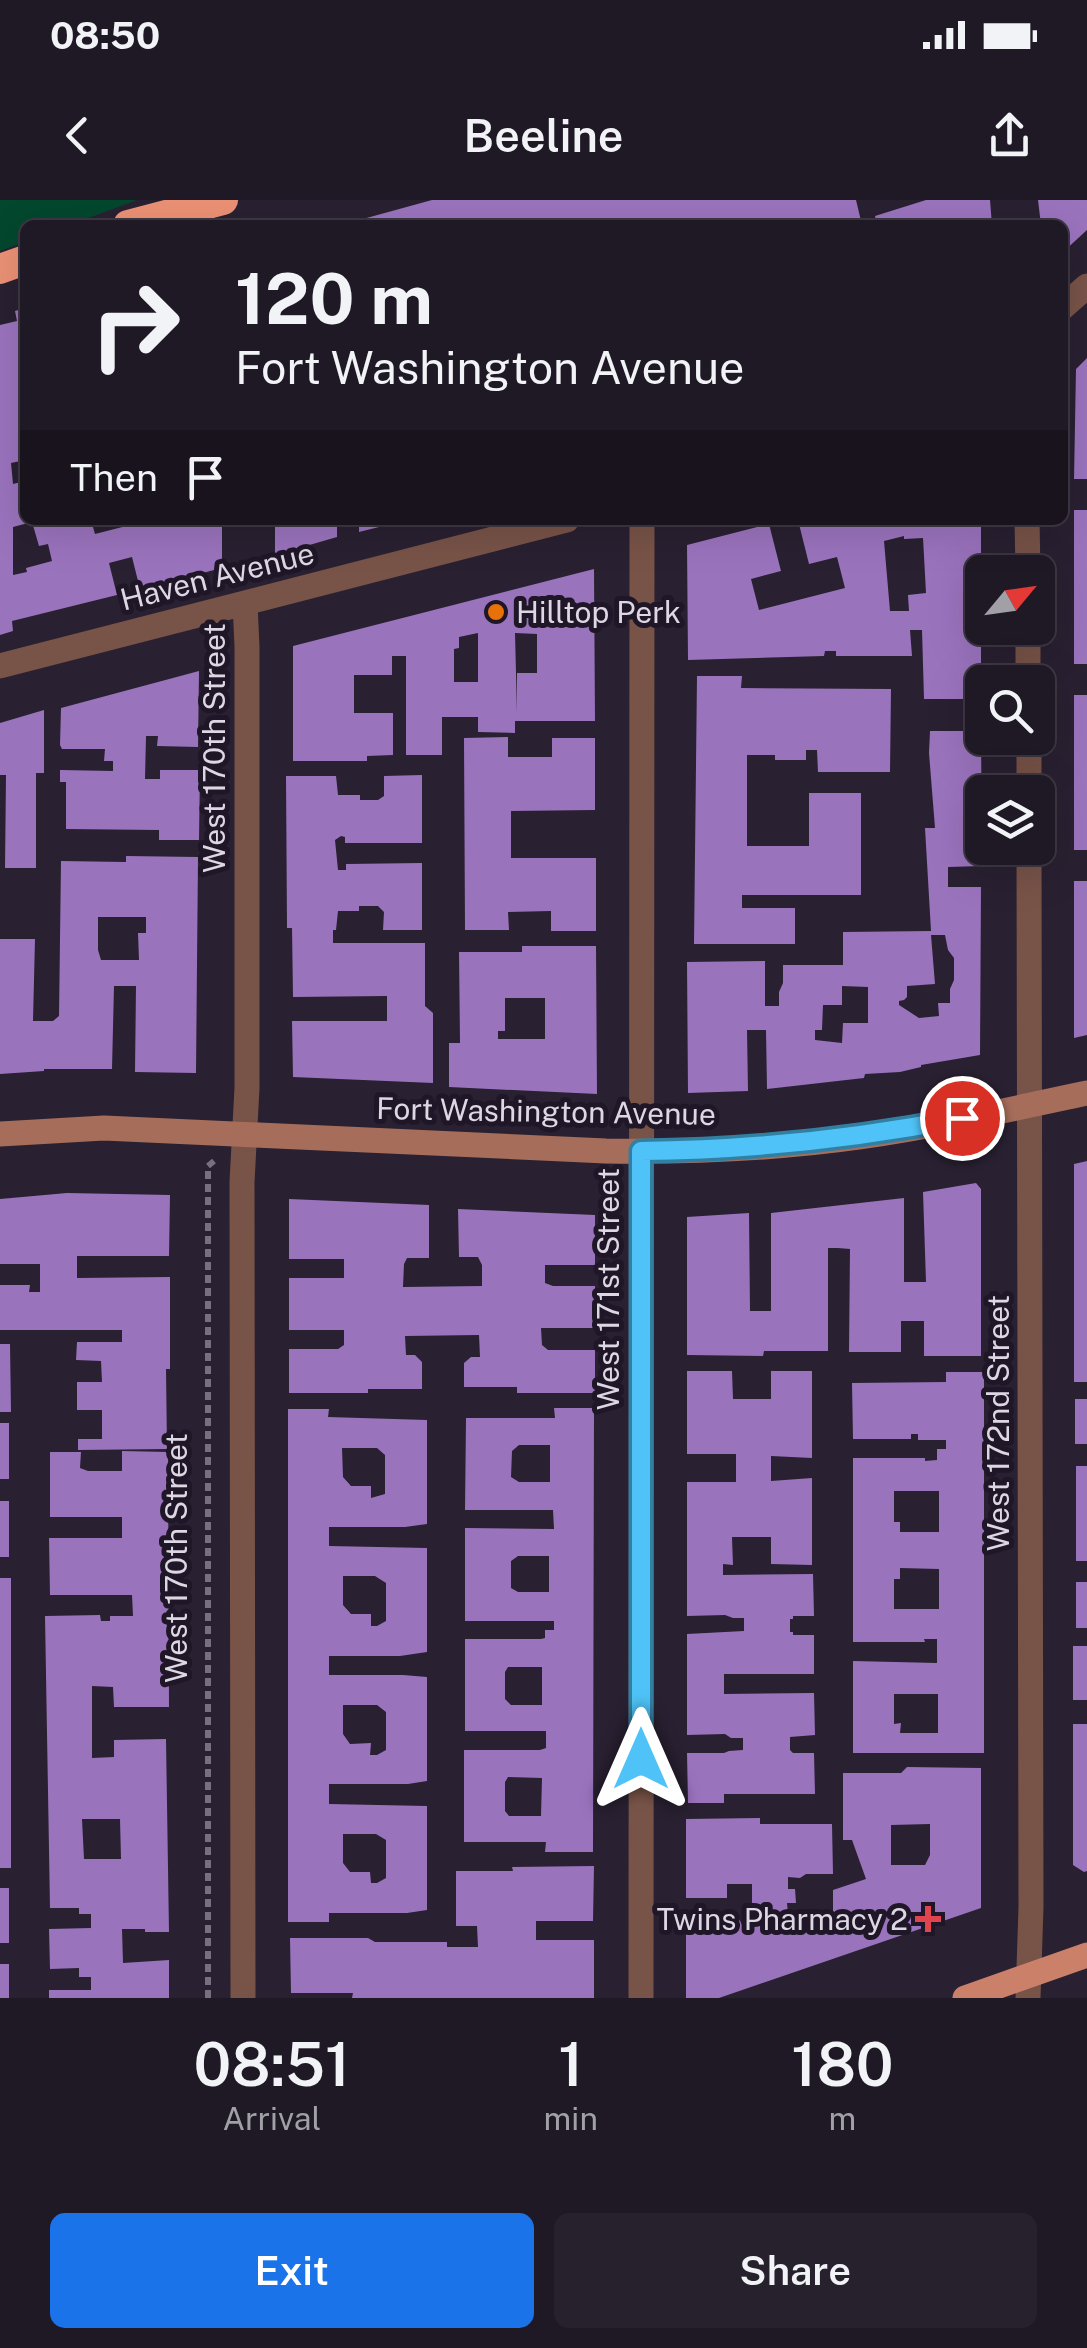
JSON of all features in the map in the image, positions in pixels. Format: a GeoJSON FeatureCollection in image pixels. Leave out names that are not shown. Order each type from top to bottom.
{"type":"FeatureCollection","features":[{"type":"Feature","properties":{"kind":"highway"},"geometry":{"type":"LineString","coordinates":[[147,220],[222,200]]}},
{"type":"Feature","properties":{"kind":"main road","name":"Fort Washington Avenue"},"geometry":{"type":"LineString","coordinates":[[0,1134],[104,1128],[682,1151],[825,1141],[1087,1093]]}},
{"type":"Feature","properties":{"kind":"main road"},"geometry":{"type":"LineString","coordinates":[[965,1998],[1028,1987],[1087,1955]]}},
{"type":"Feature","properties":{"kind":"street"},"geometry":{"type":"LineString","coordinates":[[1068,303],[1087,286]]}},
{"type":"Feature","properties":{"kind":"street","name":"Haven Avenue"},"geometry":{"type":"LineString","coordinates":[[0,666],[547,525]]}},
{"type":"Feature","properties":{"kind":"street","name":"West 171st Street"},"geometry":{"type":"LineString","coordinates":[[641,1998],[642,525]]}},
{"type":"Feature","properties":{"kind":"street"},"geometry":{"type":"LineString","coordinates":[[1027,525],[1028,555]]}},
{"type":"Feature","properties":{"kind":"street","name":"West 170th Street"},"geometry":{"type":"LineString","coordinates":[[242,1998],[244,1132],[248,1088],[244,602]]}},
{"type":"Feature","properties":{"kind":"street","name":"West 172nd Street"},"geometry":{"type":"LineString","coordinates":[[1028,1987],[1030,865]]}},
{"type":"Feature","properties":{"kind":"path","name":"West 170th Street"},"geometry":{"type":"LineString","coordinates":[[208,1998],[208,1166],[244,1132]]}},
{"type":"Feature","properties":{"kind":"green space"},"geometry":{"type":"Polygon","coordinates":[[[0,200],[137,200],[83,220],[20,220],[20,244],[0,251],[0,200]]]}},
{"type":"Feature","properties":{"kind":"building"},"geometry":{"type":"Polygon","coordinates":[[[432,200],[856,200],[861,220],[359,220],[432,200]]]}},
{"type":"Feature","properties":{"kind":"building"},"geometry":{"type":"Polygon","coordinates":[[[926,200],[990,200],[992,220],[876,220],[875,216],[926,200]]]}},
{"type":"Feature","properties":{"kind":"building"},"geometry":{"type":"Polygon","coordinates":[[[1038,200],[1087,200],[1087,230],[1068,247],[1068,220],[1040,220],[1038,200]]]}},
{"type":"Feature","properties":{"kind":"building"},"geometry":{"type":"Polygon","coordinates":[[[20,310],[20,461],[11,463],[13,484],[20,482],[21,525],[13,527],[13,575],[52,561],[48,544],[39,546],[33,525],[92,525],[95,534],[130,525],[222,525],[222,568],[140,589],[132,557],[109,563],[117,595],[12,621],[13,631],[0,635],[0,325],[17,321],[15,311],[20,310]]]}},
{"type":"Feature","properties":{"kind":"building"},"geometry":{"type":"Polygon","coordinates":[[[1087,358],[1087,479],[1074,479],[1076,369],[1087,358]]]}},
{"type":"Feature","properties":{"kind":"building"},"geometry":{"type":"Polygon","coordinates":[[[1074,510],[1087,510],[1087,664],[1074,664],[1074,510]]]}},
{"type":"Feature","properties":{"kind":"building"},"geometry":{"type":"Polygon","coordinates":[[[275,525],[337,525],[337,537],[275,555],[275,525]]]}},
{"type":"Feature","properties":{"kind":"building"},"geometry":{"type":"Polygon","coordinates":[[[359,525],[387,525],[359,532],[359,525]]]}},
{"type":"Feature","properties":{"kind":"building"},"geometry":{"type":"Polygon","coordinates":[[[769,525],[781,571],[751,579],[759,610],[845,588],[837,557],[809,564],[799,525],[981,525],[981,555],[965,555],[965,645],[981,645],[981,665],[965,665],[965,699],[924,699],[922,630],[910,630],[912,656],[836,656],[836,651],[825,651],[824,656],[688,660],[687,545],[769,525]],[[904,536],[884,541],[890,611],[909,611],[908,595],[926,593],[923,538],[904,536]]]}},
{"type":"Feature","properties":{"kind":"building"},"geometry":{"type":"Polygon","coordinates":[[[594,569],[595,721],[515,721],[515,733],[478,732],[478,717],[442,717],[442,755],[406,755],[406,656],[392,656],[392,675],[354,675],[354,713],[393,713],[393,755],[367,756],[367,761],[293,761],[293,646],[594,569]],[[478,633],[459,637],[459,648],[454,649],[454,682],[478,682],[478,633]],[[515,633],[517,713],[517,673],[537,673],[537,634],[515,633]]]}},
{"type":"Feature","properties":{"kind":"building"},"geometry":{"type":"Polygon","coordinates":[[[199,671],[198,747],[157,746],[158,736],[146,736],[145,779],[160,779],[160,770],[200,770],[199,840],[159,840],[159,830],[66,829],[66,782],[60,782],[60,770],[113,771],[113,761],[104,761],[105,749],[62,749],[61,708],[199,671]]]}},
{"type":"Feature","properties":{"kind":"building"},"geometry":{"type":"Polygon","coordinates":[[[697,676],[742,676],[741,688],[891,689],[890,772],[818,772],[817,750],[806,750],[806,760],[747,755],[747,846],[809,846],[809,793],[861,793],[861,895],[742,895],[742,908],[795,908],[795,944],[694,944],[697,676]]]}},
{"type":"Feature","properties":{"kind":"building"},"geometry":{"type":"Polygon","coordinates":[[[1074,695],[1087,695],[1087,850],[1074,850],[1074,695]]]}},
{"type":"Feature","properties":{"kind":"building"},"geometry":{"type":"Polygon","coordinates":[[[44,710],[44,773],[36,773],[36,868],[5,868],[6,775],[0,775],[0,723],[44,710]]]}},
{"type":"Feature","properties":{"kind":"building"},"geometry":{"type":"Polygon","coordinates":[[[930,731],[965,731],[965,755],[981,755],[981,775],[965,775],[965,865],[982,866],[948,867],[948,887],[981,887],[980,1055],[900,1072],[865,1074],[864,1078],[767,1089],[766,1030],[747,1030],[748,1091],[688,1093],[687,962],[765,961],[765,1006],[779,1006],[783,965],[843,965],[843,932],[931,931],[925,828],[935,828],[930,731]],[[931,935],[935,984],[907,986],[907,997],[899,1001],[899,1005],[919,1018],[939,1016],[938,1003],[950,1003],[954,958],[945,935],[931,935]],[[842,986],[842,1005],[823,1005],[822,1030],[815,1030],[815,1040],[842,1043],[843,1023],[868,1023],[868,987],[842,986]]]}},
{"type":"Feature","properties":{"kind":"building"},"geometry":{"type":"Polygon","coordinates":[[[508,737],[508,757],[552,757],[552,738],[595,738],[595,810],[511,811],[511,858],[596,858],[596,931],[551,931],[551,911],[508,912],[509,930],[465,930],[464,738],[508,737]]]}},
{"type":"Feature","properties":{"kind":"building"},"geometry":{"type":"Polygon","coordinates":[[[422,775],[422,843],[345,843],[341,836],[335,840],[338,870],[346,870],[346,864],[422,863],[422,930],[383,930],[384,912],[378,906],[359,906],[359,911],[338,911],[333,943],[425,943],[425,1006],[433,1013],[433,1083],[293,1077],[292,1021],[387,1021],[387,996],[293,997],[292,928],[287,928],[286,776],[336,776],[338,795],[378,800],[384,796],[384,776],[422,775]]]}},
{"type":"Feature","properties":{"kind":"building"},"geometry":{"type":"Polygon","coordinates":[[[126,856],[198,857],[196,1073],[135,1072],[136,986],[114,986],[112,1069],[44,1069],[0,1074],[0,939],[35,939],[33,1021],[53,1021],[59,1016],[61,861],[126,862],[126,856]],[[98,917],[101,960],[139,960],[138,933],[146,933],[146,917],[98,917]]]}},
{"type":"Feature","properties":{"kind":"building"},"geometry":{"type":"Polygon","coordinates":[[[1074,881],[1087,881],[1087,1035],[1074,1038],[1074,881]]]}},
{"type":"Feature","properties":{"kind":"building"},"geometry":{"type":"Polygon","coordinates":[[[522,946],[596,946],[597,1094],[449,1087],[449,1043],[460,1043],[459,952],[522,952],[522,946]],[[505,998],[505,1031],[498,1031],[498,1039],[545,1039],[545,998],[505,998]]]}},
{"type":"Feature","properties":{"kind":"building"},"geometry":{"type":"Polygon","coordinates":[[[1087,1161],[1087,1382],[1074,1382],[1074,1164],[1087,1161]]]}},
{"type":"Feature","properties":{"kind":"building"},"geometry":{"type":"Polygon","coordinates":[[[976,1183],[981,1189],[981,1356],[924,1356],[924,1321],[901,1321],[901,1352],[849,1352],[850,1249],[838,1248],[828,1248],[828,1351],[764,1351],[763,1356],[687,1355],[687,1217],[749,1213],[750,1311],[771,1311],[771,1213],[904,1198],[904,1282],[926,1282],[923,1192],[976,1183]]]}},
{"type":"Feature","properties":{"kind":"building"},"geometry":{"type":"Polygon","coordinates":[[[67,1193],[170,1195],[169,1256],[77,1256],[77,1278],[170,1277],[167,1449],[78,1450],[78,1439],[102,1439],[102,1410],[77,1410],[77,1382],[102,1382],[101,1361],[76,1360],[77,1342],[122,1342],[122,1330],[0,1330],[0,1285],[30,1285],[29,1292],[40,1292],[40,1264],[0,1264],[0,1199],[67,1193]]]}},
{"type":"Feature","properties":{"kind":"building"},"geometry":{"type":"Polygon","coordinates":[[[289,1199],[429,1205],[429,1258],[407,1258],[403,1287],[482,1286],[478,1257],[459,1257],[458,1209],[595,1215],[595,1265],[545,1265],[545,1283],[595,1286],[595,1328],[541,1328],[542,1345],[548,1350],[595,1350],[595,1393],[517,1393],[517,1387],[464,1387],[464,1363],[471,1357],[480,1357],[479,1335],[405,1336],[406,1355],[415,1355],[422,1362],[422,1389],[289,1393],[289,1349],[338,1349],[344,1345],[344,1330],[289,1330],[289,1278],[344,1278],[344,1259],[289,1259],[289,1199]]]}},
{"type":"Feature","properties":{"kind":"building"},"geometry":{"type":"Polygon","coordinates":[[[0,1344],[10,1344],[11,1412],[0,1412],[0,1344]]]}},
{"type":"Feature","properties":{"kind":"building"},"geometry":{"type":"Polygon","coordinates":[[[687,1371],[732,1371],[733,1399],[771,1399],[771,1371],[812,1371],[812,1458],[771,1456],[771,1481],[812,1478],[812,1565],[771,1564],[771,1537],[732,1537],[733,1565],[723,1564],[723,1575],[813,1574],[814,1616],[793,1616],[790,1632],[814,1635],[814,1674],[724,1674],[724,1694],[814,1693],[815,1735],[790,1737],[790,1750],[814,1753],[815,1794],[724,1794],[724,1803],[688,1803],[687,1753],[743,1750],[743,1738],[725,1734],[687,1735],[687,1634],[744,1631],[744,1618],[687,1616],[687,1482],[736,1482],[736,1454],[687,1454],[687,1371]]]}},
{"type":"Feature","properties":{"kind":"building"},"geometry":{"type":"Polygon","coordinates":[[[946,1372],[984,1372],[984,1753],[853,1753],[853,1661],[937,1663],[937,1639],[853,1642],[853,1458],[937,1460],[937,1449],[946,1449],[946,1440],[918,1440],[918,1434],[911,1434],[911,1439],[853,1439],[852,1383],[946,1382],[946,1372]],[[894,1491],[894,1522],[900,1522],[900,1532],[939,1532],[939,1491],[894,1491]],[[900,1568],[900,1579],[894,1579],[894,1609],[939,1609],[939,1569],[900,1568]],[[894,1694],[894,1724],[901,1723],[900,1733],[938,1733],[938,1694],[894,1694]]]}},
{"type":"Feature","properties":{"kind":"building"},"geometry":{"type":"Polygon","coordinates":[[[1075,1399],[1087,1399],[1087,1444],[1075,1444],[1075,1399]]]}},
{"type":"Feature","properties":{"kind":"building"},"geometry":{"type":"Polygon","coordinates":[[[554,1408],[594,1408],[593,1852],[545,1852],[546,1842],[464,1842],[464,1750],[546,1748],[546,1731],[465,1731],[465,1639],[541,1639],[545,1638],[545,1630],[554,1630],[554,1621],[465,1621],[465,1528],[554,1529],[553,1510],[465,1510],[466,1418],[555,1418],[554,1408]],[[519,1445],[512,1451],[511,1477],[519,1482],[550,1482],[550,1445],[519,1445]],[[518,1556],[511,1561],[511,1588],[518,1592],[549,1592],[549,1556],[518,1556]],[[508,1667],[505,1699],[511,1705],[542,1705],[542,1667],[508,1667]],[[508,1777],[505,1811],[509,1816],[541,1816],[542,1778],[508,1777]]]}},
{"type":"Feature","properties":{"kind":"building"},"geometry":{"type":"Polygon","coordinates":[[[288,1409],[329,1409],[328,1417],[427,1420],[427,1524],[329,1527],[329,1546],[427,1548],[427,1652],[329,1656],[329,1675],[427,1677],[427,1781],[329,1784],[329,1804],[427,1806],[427,1910],[329,1913],[329,1922],[288,1922],[288,1409]],[[342,1448],[343,1477],[351,1486],[371,1486],[371,1498],[385,1494],[385,1455],[377,1448],[342,1448]],[[343,1576],[343,1605],[351,1614],[371,1614],[371,1626],[377,1626],[386,1621],[386,1583],[375,1576],[343,1576]],[[343,1705],[343,1734],[350,1744],[371,1743],[370,1755],[377,1755],[386,1750],[386,1712],[377,1705],[343,1705]],[[343,1834],[343,1863],[350,1872],[370,1872],[371,1883],[377,1883],[386,1878],[386,1840],[376,1834],[343,1834]]]}},
{"type":"Feature","properties":{"kind":"building"},"geometry":{"type":"Polygon","coordinates":[[[0,1423],[9,1423],[9,1479],[0,1479],[0,1423]]]}},
{"type":"Feature","properties":{"kind":"building"},"geometry":{"type":"Polygon","coordinates":[[[122,1451],[168,1452],[169,1707],[114,1707],[113,1687],[92,1686],[92,1758],[114,1757],[114,1740],[166,1739],[169,1932],[122,1929],[123,1963],[169,1960],[169,1998],[49,1998],[49,1990],[91,1990],[91,1977],[79,1977],[79,1968],[50,1969],[49,1929],[91,1928],[91,1914],[79,1914],[79,1908],[50,1908],[45,1616],[100,1615],[101,1621],[110,1621],[110,1616],[133,1616],[132,1595],[50,1595],[49,1538],[122,1538],[122,1517],[50,1517],[50,1452],[81,1452],[80,1468],[88,1471],[122,1471],[122,1451]],[[82,1819],[84,1859],[121,1859],[120,1819],[82,1819]]]}},
{"type":"Feature","properties":{"kind":"building"},"geometry":{"type":"Polygon","coordinates":[[[1076,1466],[1087,1466],[1087,1561],[1076,1561],[1076,1466]]]}},
{"type":"Feature","properties":{"kind":"building"},"geometry":{"type":"Polygon","coordinates":[[[0,1501],[9,1501],[9,1557],[0,1557],[0,1501]]]}},
{"type":"Feature","properties":{"kind":"building"},"geometry":{"type":"Polygon","coordinates":[[[0,1578],[11,1578],[11,1868],[0,1868],[0,1578]]]}},
{"type":"Feature","properties":{"kind":"building"},"geometry":{"type":"Polygon","coordinates":[[[1076,1582],[1087,1582],[1087,1628],[1076,1628],[1076,1582]]]}},
{"type":"Feature","properties":{"kind":"building"},"geometry":{"type":"Polygon","coordinates":[[[1073,1646],[1087,1646],[1087,1700],[1073,1700],[1073,1646]]]}},
{"type":"Feature","properties":{"kind":"building"},"geometry":{"type":"Polygon","coordinates":[[[1073,1724],[1087,1724],[1084,1872],[1073,1865],[1073,1724]]]}},
{"type":"Feature","properties":{"kind":"building"},"geometry":{"type":"Polygon","coordinates":[[[907,1767],[981,1768],[981,1908],[719,1998],[686,1998],[686,1919],[739,1919],[743,1927],[752,1927],[752,1884],[727,1884],[727,1898],[686,1898],[686,1819],[760,1818],[760,1824],[832,1824],[833,1874],[788,1877],[788,1889],[795,1889],[796,1903],[787,1903],[788,1914],[833,1913],[833,1890],[866,1879],[852,1840],[843,1840],[843,1773],[901,1773],[907,1767]],[[930,1824],[891,1825],[891,1865],[925,1865],[930,1855],[930,1824]]]}},
{"type":"Feature","properties":{"kind":"building"},"geometry":{"type":"Polygon","coordinates":[[[594,1866],[593,1921],[536,1921],[536,1940],[594,1940],[594,1998],[352,1998],[353,1993],[291,1993],[290,1938],[368,1938],[375,1942],[447,1942],[447,1947],[478,1947],[477,1926],[456,1926],[456,1871],[594,1866]]]}},
{"type":"Feature","properties":{"kind":"building"},"geometry":{"type":"Polygon","coordinates":[[[0,1888],[9,1888],[9,1943],[0,1943],[0,1888]]]}},
{"type":"Feature","properties":{"kind":"building"},"geometry":{"type":"Polygon","coordinates":[[[0,1964],[9,1964],[9,1998],[0,1998],[0,1964]]]}},
{"type":"Feature","properties":{"kind":"place","name":"Hilltop Perk"},"geometry":{"type":"Point","coordinates":[496,612]}},
{"type":"Feature","properties":{"kind":"place","name":"Twins Pharmacy 2"},"geometry":{"type":"Point","coordinates":[928,1919]}},
{"type":"Feature","properties":{"kind":"route"},"geometry":{"type":"LineString","coordinates":[[641,1759],[641,1151],[825,1141],[962,1118]]}}]}
